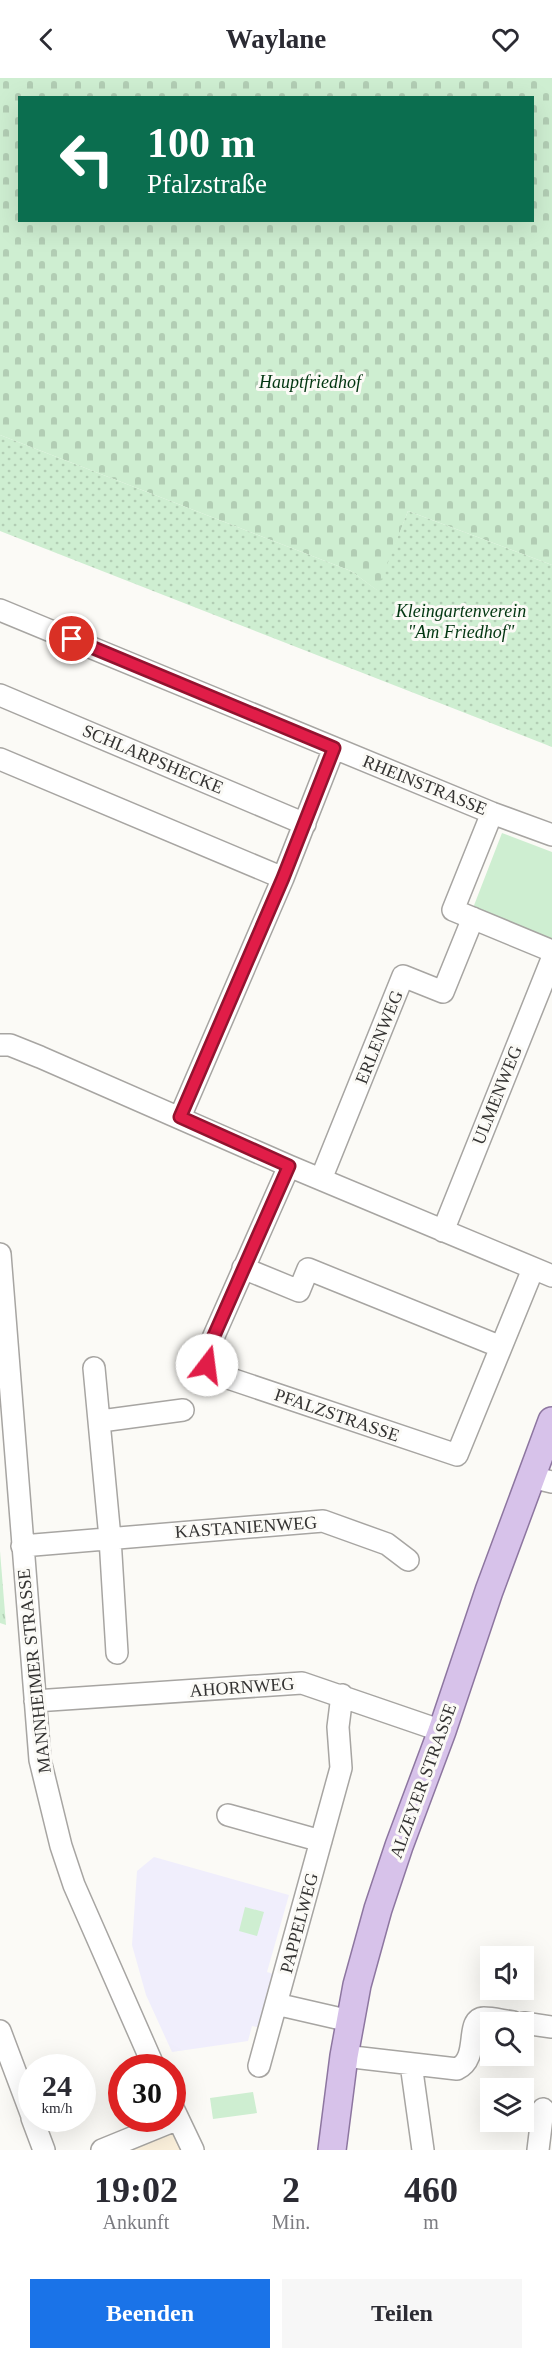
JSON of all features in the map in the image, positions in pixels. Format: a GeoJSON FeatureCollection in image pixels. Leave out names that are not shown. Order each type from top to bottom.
{"type":"FeatureCollection","features":[{"type":"Feature","properties":{"kind":"main road","name":"ALZEYER STRASSE"},"geometry":{"type":"LineString","coordinates":[[332,2150],[344,2056],[357,1985],[386,1885],[442,1731],[489,1591],[542,1479],[552,1421]]}},
{"type":"Feature","properties":{"kind":"street","name":"RHEINSTRASSE"},"geometry":{"type":"LineString","coordinates":[[0,610],[492,813],[552,835]]}},
{"type":"Feature","properties":{"kind":"street","name":"SCHLARPSHECKE"},"geometry":{"type":"LineString","coordinates":[[0,694],[305,824]]}},
{"type":"Feature","properties":{"kind":"street"},"geometry":{"type":"LineString","coordinates":[[180,1117],[283,878],[334,748]]}},
{"type":"Feature","properties":{"kind":"street"},"geometry":{"type":"LineString","coordinates":[[0,759],[283,878]]}},
{"type":"Feature","properties":{"kind":"street"},"geometry":{"type":"LineString","coordinates":[[492,813],[453,910],[552,951]]}},
{"type":"Feature","properties":{"kind":"street","name":"ERLENWEG"},"geometry":{"type":"LineString","coordinates":[[321,1179],[403,976],[443,992],[473,918]]}},
{"type":"Feature","properties":{"kind":"street","name":"ULMENWEG"},"geometry":{"type":"LineString","coordinates":[[443,1231],[552,959]]}},
{"type":"Feature","properties":{"kind":"street","name":"PFALZSTRASSE"},"geometry":{"type":"LineString","coordinates":[[0,1045],[10,1045],[40,1057],[289,1166],[543,1272],[501,1347],[457,1455],[222,1376],[207,1365],[209,1347],[289,1166]]}},
{"type":"Feature","properties":{"kind":"street","name":"MANNHEIMER STRASSE"},"geometry":{"type":"LineString","coordinates":[[0,1254],[40,1760],[61,1846],[74,1885],[148,2054]]}},
{"type":"Feature","properties":{"kind":"street"},"geometry":{"type":"LineString","coordinates":[[243,1268],[299,1291],[308,1269],[501,1347]]}},
{"type":"Feature","properties":{"kind":"street"},"geometry":{"type":"LineString","coordinates":[[94,1368],[101,1421],[117,1653]]}},
{"type":"Feature","properties":{"kind":"street"},"geometry":{"type":"LineString","coordinates":[[101,1421],[183,1410]]}},
{"type":"Feature","properties":{"kind":"street","name":"KASTANIENWEG"},"geometry":{"type":"LineString","coordinates":[[22,1546],[323,1521],[387,1544],[408,1560]]}},
{"type":"Feature","properties":{"kind":"street","name":"AHORNWEG"},"geometry":{"type":"LineString","coordinates":[[35,1701],[302,1683],[442,1731]]}},
{"type":"Feature","properties":{"kind":"street","name":"PAPPELWEG"},"geometry":{"type":"LineString","coordinates":[[259,2066],[341,1767],[338,1727],[342,1695]]}},
{"type":"Feature","properties":{"kind":"street"},"geometry":{"type":"LineString","coordinates":[[228,1815],[321,1841]]}},
{"type":"Feature","properties":{"kind":"street"},"geometry":{"type":"LineString","coordinates":[[276,2004],[350,2021]]}},
{"type":"Feature","properties":{"kind":"street"},"geometry":{"type":"LineString","coordinates":[[344,2056],[457,2069],[465,2066],[470,2058],[473,2028],[476,2021],[480,2019]]}},
{"type":"Feature","properties":{"kind":"street"},"geometry":{"type":"LineString","coordinates":[[534,2024],[552,2027]]}},
{"type":"Feature","properties":{"kind":"street"},"geometry":{"type":"LineString","coordinates":[[0,2031],[18,2079]]}},
{"type":"Feature","properties":{"kind":"street"},"geometry":{"type":"LineString","coordinates":[[411,2064],[423,2150]]}},
{"type":"Feature","properties":{"kind":"street"},"geometry":{"type":"LineString","coordinates":[[538,2150],[543,2109]]}},
{"type":"Feature","properties":{"kind":"street"},"geometry":{"type":"LineString","coordinates":[[37,2132],[44,2150]]}},
{"type":"Feature","properties":{"kind":"street"},"geometry":{"type":"LineString","coordinates":[[102,2150],[138,2132]]}},
{"type":"Feature","properties":{"kind":"street"},"geometry":{"type":"LineString","coordinates":[[184,2132],[193,2150]]}},
{"type":"Feature","properties":{"kind":"shaded area"},"geometry":{"type":"Polygon","coordinates":[[[154,1857],[289,1895],[267,1972],[277,1975],[262,2028],[252,2026],[248,2041],[172,2052],[146,1995],[132,1945],[137,1871],[154,1857]]]}},
{"type":"Feature","properties":{"kind":"shaded area"},"geometry":{"type":"Polygon","coordinates":[[[161,2132],[176,2132],[185,2150],[118,2150],[161,2132]]]}},
{"type":"Feature","properties":{"kind":"green space","name":"Hauptfriedhof"},"geometry":{"type":"Polygon","coordinates":[[[0,78],[552,78],[552,565],[408,511],[378,591],[351,571],[0,435],[0,78]]]}},
{"type":"Feature","properties":{"kind":"green space","name":"Kleingartenverein \"Am Friedhof\""},"geometry":{"type":"Polygon","coordinates":[[[0,435],[351,571],[377,590],[408,511],[552,565],[552,747],[0,531],[0,435]]]}},
{"type":"Feature","properties":{"kind":"green space"},"geometry":{"type":"Polygon","coordinates":[[[502,833],[552,852],[552,939],[473,908],[502,833]]]}},
{"type":"Feature","properties":{"kind":"green space"},"geometry":{"type":"Polygon","coordinates":[[[0,1551],[6,1625],[0,1623],[0,1551]]]}},
{"type":"Feature","properties":{"kind":"green space"},"geometry":{"type":"Polygon","coordinates":[[[245,1907],[264,1912],[257,1936],[239,1931],[245,1907]]]}},
{"type":"Feature","properties":{"kind":"green space"},"geometry":{"type":"Polygon","coordinates":[[[253,2092],[257,2113],[213,2119],[210,2098],[253,2092]]]}},
{"type":"Feature","properties":{"kind":"route"},"geometry":{"type":"LineString","coordinates":[[72,639],[334,748],[283,878],[180,1117],[289,1166],[209,1347],[207,1365]]}}]}
